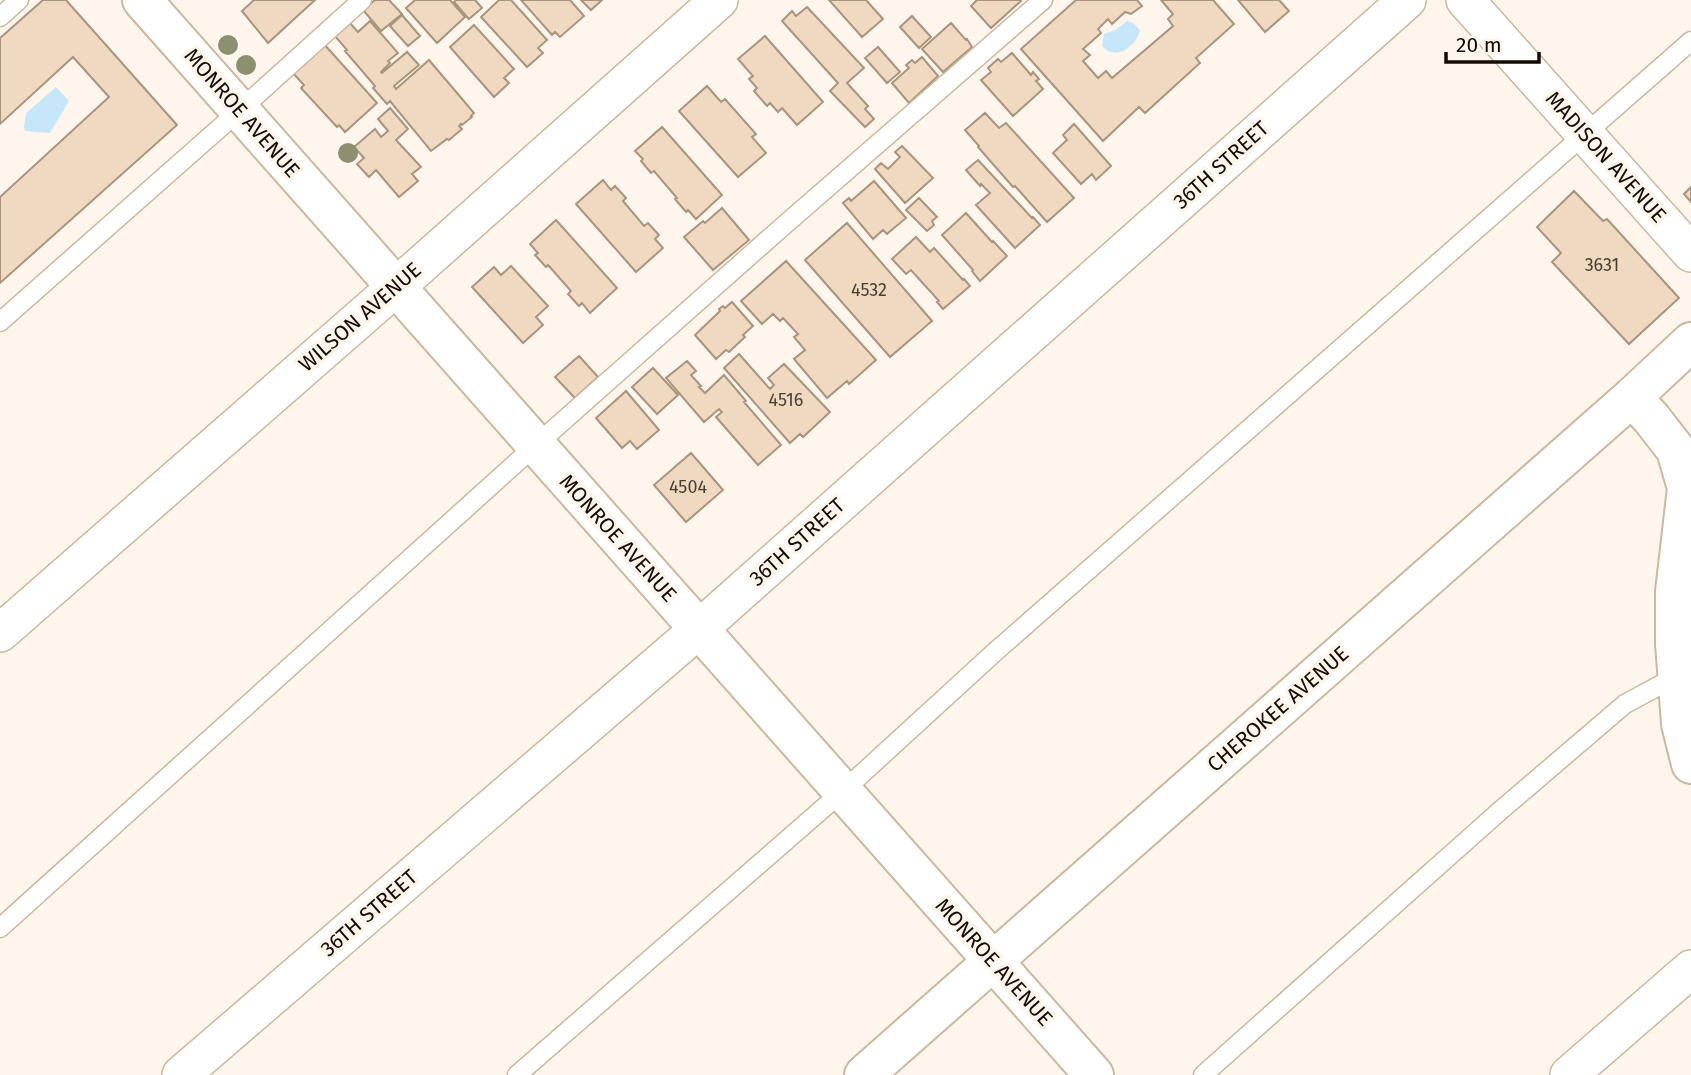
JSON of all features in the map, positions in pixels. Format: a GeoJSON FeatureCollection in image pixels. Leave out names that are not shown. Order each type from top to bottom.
{"type":"FeatureCollection","features":[{"type":"Feature","properties":{"kind":"street","name":"MONROE AVENUE"},"geometry":{"type":"LineString","coordinates":[[142,0],[1094,1075]]}},
{"type":"Feature","properties":{"kind":"street","name":"WILSON AVENUE"},"geometry":{"type":"LineString","coordinates":[[0,633],[719,0]]}},
{"type":"Feature","properties":{"kind":"street","name":"36TH STREET"},"geometry":{"type":"LineString","coordinates":[[181,1075],[699,629],[1407,0]]}},
{"type":"Feature","properties":{"kind":"street","name":"MADISON AVENUE"},"geometry":{"type":"LineString","coordinates":[[1465,0],[1691,253]]}},
{"type":"Feature","properties":{"kind":"street","name":"CHEROKEE AVENUE"},"geometry":{"type":"LineString","coordinates":[[864,1075],[1691,342]]}},
{"type":"Feature","properties":{"kind":"street"},"geometry":{"type":"LineString","coordinates":[[1632,397],[1653,419],[1676,450],[1689,490],[1675,592],[1675,643],[1681,724],[1691,764]]}},
{"type":"Feature","properties":{"kind":"street"},"geometry":{"type":"LineString","coordinates":[[1569,1075],[1691,969]]}},
{"type":"Feature","properties":{"kind":"lane"},"geometry":{"type":"LineString","coordinates":[[0,16],[19,0]]}},
{"type":"Feature","properties":{"kind":"lane"},"geometry":{"type":"LineString","coordinates":[[0,322],[362,0]]}},
{"type":"Feature","properties":{"kind":"lane"},"geometry":{"type":"LineString","coordinates":[[0,928],[536,445],[1043,0]]}},
{"type":"Feature","properties":{"kind":"lane"},"geometry":{"type":"LineString","coordinates":[[516,1075],[843,792],[996,651],[1691,41]]}},
{"type":"Feature","properties":{"kind":"lane"},"geometry":{"type":"LineString","coordinates":[[1203,1075],[1501,810],[1625,704],[1677,676]]}},
{"type":"Feature","properties":{"kind":"water"},"geometry":{"type":"Polygon","coordinates":[[[1127,21],[1140,30],[1134,42],[1119,52],[1107,50],[1102,45],[1104,34],[1127,21]]]}},
{"type":"Feature","properties":{"kind":"water"},"geometry":{"type":"Polygon","coordinates":[[[56,87],[69,101],[50,133],[25,131],[26,113],[56,87]]]}},
{"type":"Feature","properties":{"kind":"building"},"geometry":{"type":"Polygon","coordinates":[[[43,0],[66,0],[177,125],[0,283],[0,197],[109,97],[73,57],[0,124],[0,38],[43,0]]]}},
{"type":"Feature","properties":{"kind":"building"},"geometry":{"type":"Polygon","coordinates":[[[254,0],[315,0],[268,43],[242,11],[254,0]]]}},
{"type":"Feature","properties":{"kind":"building"},"geometry":{"type":"Polygon","coordinates":[[[375,0],[389,0],[402,14],[381,31],[363,10],[375,0]]]}},
{"type":"Feature","properties":{"kind":"building"},"geometry":{"type":"Polygon","coordinates":[[[415,0],[450,0],[465,17],[437,43],[406,8],[415,0]]]}},
{"type":"Feature","properties":{"kind":"building"},"geometry":{"type":"Polygon","coordinates":[[[475,0],[482,8],[469,19],[454,2],[475,0]]]}},
{"type":"Feature","properties":{"kind":"building"},"geometry":{"type":"Polygon","coordinates":[[[499,0],[511,0],[547,40],[538,48],[543,53],[527,67],[481,17],[499,0]]]}},
{"type":"Feature","properties":{"kind":"building"},"geometry":{"type":"Polygon","coordinates":[[[521,0],[570,0],[584,16],[560,37],[555,32],[552,35],[521,0]]]}},
{"type":"Feature","properties":{"kind":"building"},"geometry":{"type":"Polygon","coordinates":[[[581,0],[602,0],[591,10],[581,0]]]}},
{"type":"Feature","properties":{"kind":"building"},"geometry":{"type":"Polygon","coordinates":[[[829,0],[866,0],[883,19],[862,37],[829,0]]]}},
{"type":"Feature","properties":{"kind":"building"},"geometry":{"type":"Polygon","coordinates":[[[977,0],[1021,1],[991,28],[971,6],[977,0]]]}},
{"type":"Feature","properties":{"kind":"building"},"geometry":{"type":"Polygon","coordinates":[[[1076,0],[1137,0],[1142,6],[1131,14],[1125,12],[1112,24],[1108,19],[1098,29],[1101,33],[1083,49],[1090,55],[1083,61],[1098,78],[1106,71],[1112,78],[1173,26],[1168,19],[1173,14],[1161,0],[1213,0],[1234,24],[1196,58],[1200,63],[1145,113],[1139,107],[1103,141],[1021,49],[1076,0]]]}},
{"type":"Feature","properties":{"kind":"building"},"geometry":{"type":"Polygon","coordinates":[[[1238,0],[1279,0],[1289,11],[1265,32],[1238,0]]]}},
{"type":"Feature","properties":{"kind":"building"},"geometry":{"type":"Polygon","coordinates":[[[807,7],[864,68],[847,83],[868,106],[865,109],[874,119],[865,127],[830,91],[838,83],[782,21],[792,11],[796,16],[807,7]]]}},
{"type":"Feature","properties":{"kind":"building"},"geometry":{"type":"Polygon","coordinates":[[[402,15],[420,36],[408,46],[390,26],[402,15]]]}},
{"type":"Feature","properties":{"kind":"building"},"geometry":{"type":"Polygon","coordinates":[[[912,16],[931,37],[919,48],[900,27],[912,16]]]}},
{"type":"Feature","properties":{"kind":"building"},"geometry":{"type":"Polygon","coordinates":[[[370,21],[398,53],[388,61],[390,63],[382,73],[407,52],[419,65],[394,86],[396,89],[429,60],[474,113],[459,126],[462,129],[431,151],[390,101],[387,104],[373,88],[375,86],[334,35],[350,23],[358,32],[370,21]]]}},
{"type":"Feature","properties":{"kind":"building"},"geometry":{"type":"Polygon","coordinates":[[[951,23],[972,47],[943,72],[922,49],[951,23]]]}},
{"type":"Feature","properties":{"kind":"building"},"geometry":{"type":"Polygon","coordinates":[[[474,25],[514,69],[504,78],[509,83],[494,97],[450,47],[474,25]]]}},
{"type":"Feature","properties":{"kind":"building"},"geometry":{"type":"Polygon","coordinates":[[[765,36],[823,102],[797,125],[782,108],[778,112],[770,103],[767,106],[754,91],[757,88],[749,79],[753,76],[738,59],[765,36]]]}},
{"type":"Feature","properties":{"kind":"building"},"geometry":{"type":"Polygon","coordinates":[[[323,43],[377,103],[345,132],[339,125],[337,127],[301,88],[304,85],[292,72],[323,43]]]}},
{"type":"Feature","properties":{"kind":"building"},"geometry":{"type":"Polygon","coordinates":[[[878,47],[900,72],[887,83],[865,58],[878,47]]]}},
{"type":"Feature","properties":{"kind":"building"},"geometry":{"type":"Polygon","coordinates":[[[1012,53],[1031,75],[1033,72],[1043,89],[1013,116],[981,80],[991,72],[988,68],[998,59],[1001,62],[1012,53]]]}},
{"type":"Feature","properties":{"kind":"building"},"geometry":{"type":"Polygon","coordinates":[[[922,57],[938,76],[909,103],[892,83],[909,68],[906,65],[912,60],[915,63],[922,57]]]}},
{"type":"Feature","properties":{"kind":"building"},"geometry":{"type":"Polygon","coordinates":[[[707,86],[721,102],[725,99],[756,134],[752,137],[766,153],[738,177],[679,111],[707,86]]]}},
{"type":"Feature","properties":{"kind":"building"},"geometry":{"type":"Polygon","coordinates":[[[390,108],[408,129],[396,140],[421,167],[412,174],[418,181],[399,197],[376,170],[369,177],[357,164],[364,158],[354,147],[375,129],[381,137],[388,131],[378,119],[390,108]]]}},
{"type":"Feature","properties":{"kind":"building"},"geometry":{"type":"Polygon","coordinates":[[[985,113],[999,128],[1006,123],[1074,198],[1047,222],[965,130],[985,113]]]}},
{"type":"Feature","properties":{"kind":"building"},"geometry":{"type":"Polygon","coordinates":[[[1074,124],[1111,166],[1096,180],[1092,174],[1081,184],[1053,153],[1067,140],[1063,135],[1074,124]]]}},
{"type":"Feature","properties":{"kind":"building"},"geometry":{"type":"Polygon","coordinates":[[[662,127],[722,195],[696,219],[688,210],[686,212],[654,171],[651,173],[635,151],[662,127]]]}},
{"type":"Feature","properties":{"kind":"building"},"geometry":{"type":"Polygon","coordinates":[[[902,146],[933,178],[905,203],[875,169],[881,163],[888,169],[900,157],[895,152],[902,146]]]}},
{"type":"Feature","properties":{"kind":"building"},"geometry":{"type":"Polygon","coordinates":[[[978,160],[1040,225],[1015,248],[976,205],[990,193],[966,170],[978,160]]]}},
{"type":"Feature","properties":{"kind":"building"},"geometry":{"type":"Polygon","coordinates":[[[603,180],[611,190],[615,186],[626,198],[623,201],[644,226],[648,223],[659,235],[655,239],[663,248],[636,272],[576,204],[603,180]]]}},
{"type":"Feature","properties":{"kind":"building"},"geometry":{"type":"Polygon","coordinates":[[[874,181],[906,218],[887,234],[883,230],[873,239],[843,203],[849,198],[851,201],[874,181]]]}},
{"type":"Feature","properties":{"kind":"building"},"geometry":{"type":"Polygon","coordinates":[[[1691,187],[1691,202],[1684,194],[1691,187]]]}},
{"type":"Feature","properties":{"kind":"building"},"geometry":{"type":"Polygon","coordinates":[[[1574,191],[1603,221],[1607,219],[1679,298],[1629,344],[1552,262],[1561,253],[1537,227],[1574,191]]]}},
{"type":"Feature","properties":{"kind":"building"},"geometry":{"type":"Polygon","coordinates":[[[919,198],[937,217],[932,221],[934,225],[927,231],[906,210],[919,198]]]}},
{"type":"Feature","properties":{"kind":"building"},"geometry":{"type":"Polygon","coordinates":[[[722,208],[749,240],[713,270],[684,237],[722,208]]]}},
{"type":"Feature","properties":{"kind":"building"},"geometry":{"type":"Polygon","coordinates":[[[966,213],[1007,256],[980,281],[942,235],[966,213]]]}},
{"type":"Feature","properties":{"kind":"building"},"geometry":{"type":"Polygon","coordinates":[[[556,220],[617,288],[590,313],[582,303],[579,306],[568,294],[571,291],[548,265],[546,267],[535,255],[538,253],[530,244],[556,220]]]}},
{"type":"Feature","properties":{"kind":"building"},"geometry":{"type":"Polygon","coordinates":[[[847,223],[932,321],[890,357],[805,260],[847,223]]]}},
{"type":"Feature","properties":{"kind":"building"},"geometry":{"type":"Polygon","coordinates":[[[916,237],[930,252],[934,248],[970,286],[943,309],[911,270],[906,274],[892,259],[916,237]]]}},
{"type":"Feature","properties":{"kind":"building"},"geometry":{"type":"Polygon","coordinates":[[[786,261],[876,360],[849,384],[847,381],[827,398],[794,359],[805,350],[794,337],[798,334],[783,318],[780,321],[773,314],[762,324],[741,301],[786,261]]]}},
{"type":"Feature","properties":{"kind":"building"},"geometry":{"type":"Polygon","coordinates":[[[511,266],[548,306],[536,317],[543,325],[523,343],[472,287],[494,267],[501,275],[511,266]]]}},
{"type":"Feature","properties":{"kind":"building"},"geometry":{"type":"Polygon","coordinates":[[[732,302],[753,326],[729,352],[726,350],[716,359],[695,335],[719,309],[732,302]]]}},
{"type":"Feature","properties":{"kind":"building"},"geometry":{"type":"Polygon","coordinates":[[[739,354],[770,389],[774,385],[768,378],[784,364],[830,412],[803,437],[800,434],[790,443],[724,368],[739,354]]]}},
{"type":"Feature","properties":{"kind":"building"},"geometry":{"type":"Polygon","coordinates":[[[579,356],[598,377],[575,398],[555,377],[579,356]]]}},
{"type":"Feature","properties":{"kind":"building"},"geometry":{"type":"Polygon","coordinates":[[[687,361],[696,371],[691,375],[705,393],[724,375],[781,445],[758,465],[716,417],[722,412],[719,409],[704,422],[666,378],[687,361]]]}},
{"type":"Feature","properties":{"kind":"building"},"geometry":{"type":"Polygon","coordinates":[[[653,368],[678,395],[657,414],[632,387],[653,368]]]}},
{"type":"Feature","properties":{"kind":"building"},"geometry":{"type":"Polygon","coordinates":[[[626,391],[659,430],[637,449],[630,441],[622,448],[596,418],[626,391]]]}},
{"type":"Feature","properties":{"kind":"building"},"geometry":{"type":"Polygon","coordinates":[[[691,453],[723,490],[686,522],[654,485],[691,453]]]}}]}
